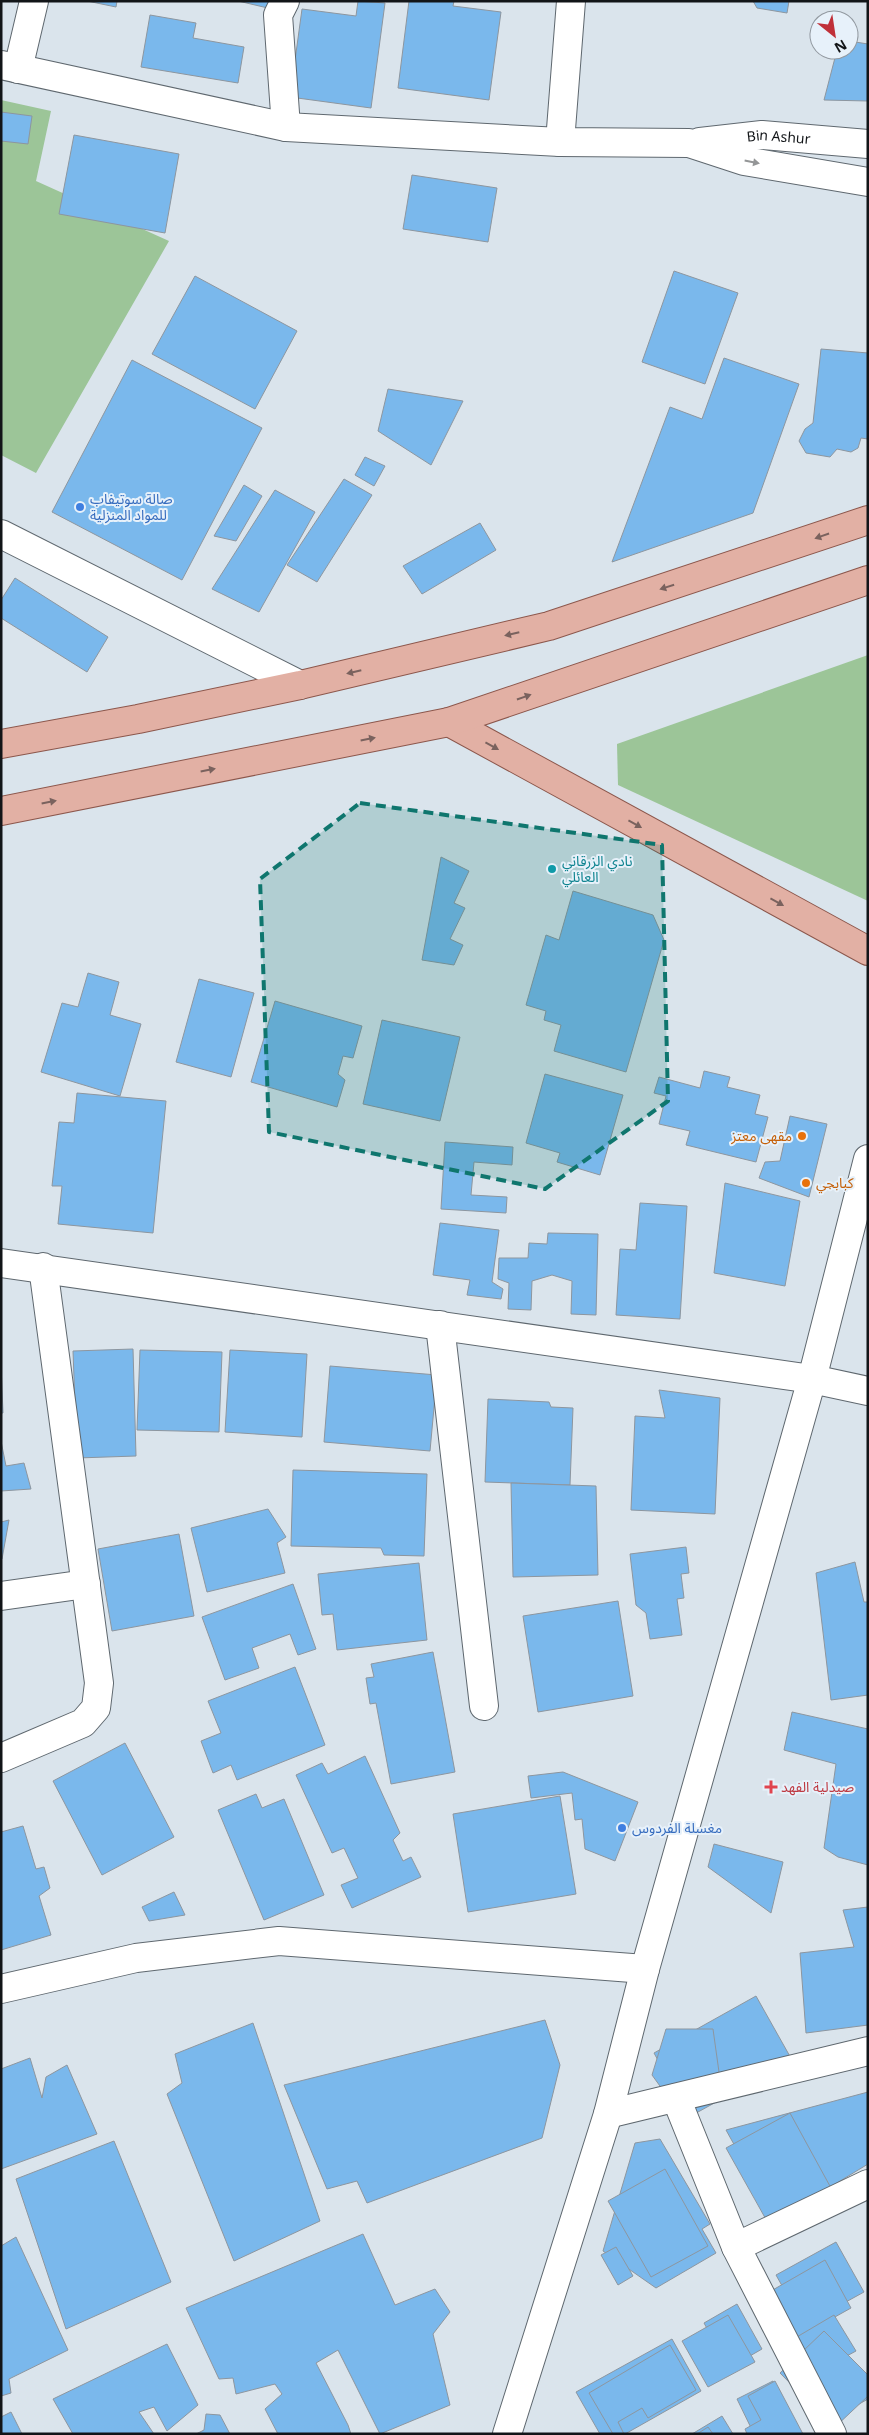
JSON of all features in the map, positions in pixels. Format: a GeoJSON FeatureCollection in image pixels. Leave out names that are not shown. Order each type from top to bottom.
{"type":"FeatureCollection","features":[{"type":"Feature","properties":{"kind":"main road"},"geometry":{"type":"LineString","coordinates":[[1,744],[138,719],[300,685],[549,626],[868,520]]}},
{"type":"Feature","properties":{"kind":"main road"},"geometry":{"type":"LineString","coordinates":[[1,811],[450,722],[868,580]]}},
{"type":"Feature","properties":{"kind":"main road"},"geometry":{"type":"LineString","coordinates":[[450,722],[868,951]]}},
{"type":"Feature","properties":{"kind":"street"},"geometry":{"type":"LineString","coordinates":[[34,1],[10,67],[286,127],[560,142],[689,143],[744,161],[868,182]]}},
{"type":"Feature","properties":{"kind":"street"},"geometry":{"type":"LineString","coordinates":[[285,1],[278,14],[286,127]]}},
{"type":"Feature","properties":{"kind":"street"},"geometry":{"type":"LineString","coordinates":[[560,142],[571,1]]}},
{"type":"Feature","properties":{"kind":"street","name":"Bin Ashur"},"geometry":{"type":"LineString","coordinates":[[689,143],[762,136],[868,144]]}},
{"type":"Feature","properties":{"kind":"street"},"geometry":{"type":"LineString","coordinates":[[1,534],[300,685]]}},
{"type":"Feature","properties":{"kind":"street"},"geometry":{"type":"LineString","coordinates":[[510,2432],[608,2114],[645,1968],[812,1379],[868,1159]]}},
{"type":"Feature","properties":{"kind":"street"},"geometry":{"type":"LineString","coordinates":[[1,1263],[43,1267],[812,1379],[868,1391]]}},
{"type":"Feature","properties":{"kind":"street"},"geometry":{"type":"LineString","coordinates":[[1,1758],[83,1723],[96,1708],[99,1683],[43,1267]]}},
{"type":"Feature","properties":{"kind":"street"},"geometry":{"type":"LineString","coordinates":[[440,1325],[484,1706]]}},
{"type":"Feature","properties":{"kind":"street"},"geometry":{"type":"LineString","coordinates":[[1,1596],[86,1584]]}},
{"type":"Feature","properties":{"kind":"street"},"geometry":{"type":"LineString","coordinates":[[1,1989],[136,1958],[279,1941],[645,1968]]}},
{"type":"Feature","properties":{"kind":"street"},"geometry":{"type":"LineString","coordinates":[[608,2114],[868,2051]]}},
{"type":"Feature","properties":{"kind":"street"},"geometry":{"type":"LineString","coordinates":[[676,2098],[736,2247],[832,2434]]}},
{"type":"Feature","properties":{"kind":"street"},"geometry":{"type":"LineString","coordinates":[[736,2247],[868,2184]]}},
{"type":"Feature","properties":{"kind":"highlighted area"},"geometry":{"type":"Polygon","coordinates":[[[360,803],[662,845],[668,1101],[545,1189],[269,1132],[260,879],[360,803]]]}},
{"type":"Feature","properties":{"kind":"green space"},"geometry":{"type":"Polygon","coordinates":[[[1,100],[51,111],[36,181],[169,241],[36,473],[1,455],[1,100]]]}},
{"type":"Feature","properties":{"kind":"green space"},"geometry":{"type":"Polygon","coordinates":[[[868,655],[868,901],[618,785],[617,744],[868,655]]]}},
{"type":"Feature","properties":{"kind":"building"},"geometry":{"type":"Polygon","coordinates":[[[87,1],[117,1],[116,7],[87,1]]]}},
{"type":"Feature","properties":{"kind":"building"},"geometry":{"type":"Polygon","coordinates":[[[238,1],[274,1],[272,9],[238,1]]]}},
{"type":"Feature","properties":{"kind":"building"},"geometry":{"type":"Polygon","coordinates":[[[358,1],[385,3],[371,108],[290,97],[302,9],[356,16],[358,1]]]}},
{"type":"Feature","properties":{"kind":"building"},"geometry":{"type":"Polygon","coordinates":[[[409,1],[454,1],[453,6],[501,12],[489,100],[398,88],[409,1]]]}},
{"type":"Feature","properties":{"kind":"building"},"geometry":{"type":"Polygon","coordinates":[[[753,1],[789,1],[787,13],[757,8],[753,1]]]}},
{"type":"Feature","properties":{"kind":"building"},"geometry":{"type":"Polygon","coordinates":[[[150,15],[196,23],[193,38],[244,47],[238,83],[141,67],[150,15]]]}},
{"type":"Feature","properties":{"kind":"building"},"geometry":{"type":"Polygon","coordinates":[[[859,43],[868,44],[868,101],[824,100],[834,60],[859,60],[859,43]]]}},
{"type":"Feature","properties":{"kind":"building"},"geometry":{"type":"Polygon","coordinates":[[[1,112],[32,116],[28,144],[1,141],[1,112]]]}},
{"type":"Feature","properties":{"kind":"building"},"geometry":{"type":"Polygon","coordinates":[[[74,135],[179,154],[165,233],[59,214],[74,135]]]}},
{"type":"Feature","properties":{"kind":"building"},"geometry":{"type":"Polygon","coordinates":[[[412,175],[497,188],[488,242],[403,229],[412,175]]]}},
{"type":"Feature","properties":{"kind":"building"},"geometry":{"type":"Polygon","coordinates":[[[674,271],[738,293],[705,384],[642,362],[674,271]]]}},
{"type":"Feature","properties":{"kind":"building"},"geometry":{"type":"Polygon","coordinates":[[[195,276],[297,331],[255,409],[152,354],[195,276]]]}},
{"type":"Feature","properties":{"kind":"building"},"geometry":{"type":"Polygon","coordinates":[[[821,349],[868,353],[868,439],[861,438],[858,448],[851,452],[837,449],[830,457],[806,453],[799,441],[805,429],[813,423],[821,349]]]}},
{"type":"Feature","properties":{"kind":"building"},"geometry":{"type":"Polygon","coordinates":[[[724,358],[799,384],[753,513],[612,562],[670,407],[702,419],[724,358]]]}},
{"type":"Feature","properties":{"kind":"building"},"geometry":{"type":"Polygon","coordinates":[[[132,360],[262,428],[182,580],[52,512],[132,360]]]}},
{"type":"Feature","properties":{"kind":"building"},"geometry":{"type":"Polygon","coordinates":[[[388,389],[463,401],[431,465],[378,431],[388,389]]]}},
{"type":"Feature","properties":{"kind":"building"},"geometry":{"type":"Polygon","coordinates":[[[365,457],[385,466],[374,486],[355,475],[365,457]]]}},
{"type":"Feature","properties":{"kind":"building"},"geometry":{"type":"Polygon","coordinates":[[[344,479],[372,495],[317,582],[287,565],[344,479]]]}},
{"type":"Feature","properties":{"kind":"building"},"geometry":{"type":"Polygon","coordinates":[[[244,485],[262,496],[236,541],[214,536],[244,485]]]}},
{"type":"Feature","properties":{"kind":"building"},"geometry":{"type":"Polygon","coordinates":[[[275,490],[315,512],[259,612],[212,589],[275,490]]]}},
{"type":"Feature","properties":{"kind":"building"},"geometry":{"type":"Polygon","coordinates":[[[480,523],[496,550],[422,594],[403,566],[480,523]]]}},
{"type":"Feature","properties":{"kind":"building"},"geometry":{"type":"Polygon","coordinates":[[[15,578],[108,637],[87,672],[1,618],[1,600],[15,578]]]}},
{"type":"Feature","properties":{"kind":"building"},"geometry":{"type":"Polygon","coordinates":[[[441,857],[469,871],[454,903],[465,908],[450,939],[463,945],[454,965],[422,960],[441,857]]]}},
{"type":"Feature","properties":{"kind":"building"},"geometry":{"type":"Polygon","coordinates":[[[573,891],[653,915],[664,940],[626,1072],[554,1051],[561,1025],[544,1020],[546,1011],[526,1005],[546,935],[559,940],[573,891]]]}},
{"type":"Feature","properties":{"kind":"building"},"geometry":{"type":"Polygon","coordinates":[[[88,973],[119,982],[110,1015],[141,1024],[120,1096],[41,1072],[62,1003],[78,1007],[88,973]]]}},
{"type":"Feature","properties":{"kind":"building"},"geometry":{"type":"Polygon","coordinates":[[[199,979],[254,993],[231,1077],[176,1062],[199,979]]]}},
{"type":"Feature","properties":{"kind":"building"},"geometry":{"type":"Polygon","coordinates":[[[275,1001],[362,1026],[353,1058],[343,1056],[338,1074],[345,1080],[337,1107],[251,1082],[275,1001]]]}},
{"type":"Feature","properties":{"kind":"building"},"geometry":{"type":"Polygon","coordinates":[[[382,1020],[460,1037],[440,1121],[363,1104],[382,1020]]]}},
{"type":"Feature","properties":{"kind":"building"},"geometry":{"type":"Polygon","coordinates":[[[704,1071],[730,1077],[727,1087],[760,1095],[755,1114],[768,1117],[756,1162],[686,1145],[690,1131],[659,1124],[666,1096],[654,1093],[659,1077],[700,1088],[704,1071]]]}},
{"type":"Feature","properties":{"kind":"building"},"geometry":{"type":"Polygon","coordinates":[[[545,1074],[623,1095],[600,1175],[557,1162],[560,1153],[526,1143],[545,1074]]]}},
{"type":"Feature","properties":{"kind":"building"},"geometry":{"type":"Polygon","coordinates":[[[77,1093],[166,1101],[153,1233],[58,1224],[62,1186],[52,1186],[59,1122],[74,1123],[77,1093]]]}},
{"type":"Feature","properties":{"kind":"building"},"geometry":{"type":"Polygon","coordinates":[[[790,1116],[827,1124],[809,1197],[759,1178],[765,1162],[780,1161],[790,1116]]]}},
{"type":"Feature","properties":{"kind":"building"},"geometry":{"type":"Polygon","coordinates":[[[445,1142],[513,1147],[512,1165],[474,1162],[471,1195],[507,1197],[506,1213],[441,1209],[445,1142]]]}},
{"type":"Feature","properties":{"kind":"building"},"geometry":{"type":"Polygon","coordinates":[[[725,1183],[800,1201],[785,1286],[714,1273],[725,1183]]]}},
{"type":"Feature","properties":{"kind":"building"},"geometry":{"type":"Polygon","coordinates":[[[640,1203],[687,1206],[680,1319],[616,1315],[620,1249],[636,1250],[640,1203]]]}},
{"type":"Feature","properties":{"kind":"building"},"geometry":{"type":"Polygon","coordinates":[[[440,1223],[499,1230],[492,1282],[503,1289],[501,1299],[467,1295],[470,1280],[433,1275],[440,1223]]]}},
{"type":"Feature","properties":{"kind":"building"},"geometry":{"type":"Polygon","coordinates":[[[548,1233],[598,1234],[596,1315],[571,1314],[572,1281],[552,1275],[532,1281],[531,1310],[508,1309],[509,1283],[498,1279],[499,1258],[528,1258],[529,1243],[547,1244],[548,1233]]]}},
{"type":"Feature","properties":{"kind":"building"},"geometry":{"type":"Polygon","coordinates":[[[133,1349],[136,1456],[77,1458],[73,1351],[133,1349]]]}},
{"type":"Feature","properties":{"kind":"building"},"geometry":{"type":"Polygon","coordinates":[[[140,1350],[222,1352],[219,1432],[137,1430],[140,1350]]]}},
{"type":"Feature","properties":{"kind":"building"},"geometry":{"type":"Polygon","coordinates":[[[230,1350],[307,1354],[302,1437],[225,1432],[230,1350]]]}},
{"type":"Feature","properties":{"kind":"building"},"geometry":{"type":"Polygon","coordinates":[[[1,1365],[3,1413],[1,1413],[1,1365]]]}},
{"type":"Feature","properties":{"kind":"building"},"geometry":{"type":"Polygon","coordinates":[[[330,1366],[437,1375],[430,1451],[324,1442],[330,1366]]]}},
{"type":"Feature","properties":{"kind":"building"},"geometry":{"type":"Polygon","coordinates":[[[659,1390],[720,1398],[715,1514],[631,1510],[635,1416],[665,1418],[659,1390]]]}},
{"type":"Feature","properties":{"kind":"building"},"geometry":{"type":"Polygon","coordinates":[[[488,1399],[549,1402],[551,1407],[573,1408],[570,1485],[485,1482],[488,1399]]]}},
{"type":"Feature","properties":{"kind":"building"},"geometry":{"type":"Polygon","coordinates":[[[1,1441],[6,1466],[24,1463],[31,1489],[1,1491],[1,1441]]]}},
{"type":"Feature","properties":{"kind":"building"},"geometry":{"type":"Polygon","coordinates":[[[293,1470],[427,1474],[424,1556],[384,1555],[381,1548],[291,1546],[293,1470]]]}},
{"type":"Feature","properties":{"kind":"building"},"geometry":{"type":"Polygon","coordinates":[[[511,1483],[596,1486],[598,1575],[513,1577],[511,1483]]]}},
{"type":"Feature","properties":{"kind":"building"},"geometry":{"type":"Polygon","coordinates":[[[268,1509],[286,1537],[277,1543],[285,1573],[207,1592],[191,1528],[268,1509]]]}},
{"type":"Feature","properties":{"kind":"building"},"geometry":{"type":"Polygon","coordinates":[[[9,1520],[2,1559],[1,1559],[1,1522],[9,1520]]]}},
{"type":"Feature","properties":{"kind":"building"},"geometry":{"type":"Polygon","coordinates":[[[179,1534],[194,1616],[112,1631],[98,1549],[179,1534]]]}},
{"type":"Feature","properties":{"kind":"building"},"geometry":{"type":"Polygon","coordinates":[[[686,1547],[689,1573],[681,1574],[684,1598],[677,1599],[682,1635],[650,1639],[646,1613],[636,1605],[630,1554],[686,1547]]]}},
{"type":"Feature","properties":{"kind":"building"},"geometry":{"type":"Polygon","coordinates":[[[855,1562],[864,1602],[868,1602],[868,1695],[831,1700],[816,1573],[855,1562]]]}},
{"type":"Feature","properties":{"kind":"building"},"geometry":{"type":"Polygon","coordinates":[[[419,1563],[427,1640],[337,1650],[333,1614],[322,1615],[318,1574],[419,1563]]]}},
{"type":"Feature","properties":{"kind":"building"},"geometry":{"type":"Polygon","coordinates":[[[293,1584],[316,1649],[298,1655],[290,1634],[252,1648],[259,1668],[225,1680],[202,1617],[293,1584]]]}},
{"type":"Feature","properties":{"kind":"building"},"geometry":{"type":"Polygon","coordinates":[[[618,1601],[633,1696],[538,1712],[523,1616],[618,1601]]]}},
{"type":"Feature","properties":{"kind":"building"},"geometry":{"type":"Polygon","coordinates":[[[433,1652],[455,1772],[391,1784],[376,1703],[370,1704],[366,1678],[374,1677],[371,1664],[433,1652]]]}},
{"type":"Feature","properties":{"kind":"building"},"geometry":{"type":"Polygon","coordinates":[[[295,1667],[325,1745],[237,1780],[231,1765],[213,1773],[201,1741],[221,1733],[208,1701],[295,1667]]]}},
{"type":"Feature","properties":{"kind":"building"},"geometry":{"type":"Polygon","coordinates":[[[792,1712],[868,1729],[868,1865],[838,1857],[824,1848],[836,1764],[784,1750],[792,1712]]]}},
{"type":"Feature","properties":{"kind":"building"},"geometry":{"type":"Polygon","coordinates":[[[125,1743],[174,1837],[102,1875],[53,1781],[125,1743]]]}},
{"type":"Feature","properties":{"kind":"building"},"geometry":{"type":"Polygon","coordinates":[[[365,1756],[400,1833],[393,1840],[403,1861],[411,1857],[421,1877],[352,1908],[341,1885],[358,1878],[344,1848],[332,1853],[296,1775],[322,1763],[328,1774],[365,1756]]]}},
{"type":"Feature","properties":{"kind":"building"},"geometry":{"type":"Polygon","coordinates":[[[563,1772],[638,1802],[615,1861],[585,1849],[582,1819],[575,1820],[572,1793],[531,1798],[528,1776],[563,1772]]]}},
{"type":"Feature","properties":{"kind":"building"},"geometry":{"type":"Polygon","coordinates":[[[256,1794],[262,1808],[284,1799],[324,1895],[264,1920],[218,1810],[256,1794]]]}},
{"type":"Feature","properties":{"kind":"building"},"geometry":{"type":"Polygon","coordinates":[[[560,1796],[576,1894],[468,1912],[453,1814],[560,1796]]]}},
{"type":"Feature","properties":{"kind":"building"},"geometry":{"type":"Polygon","coordinates":[[[23,1826],[36,1869],[44,1867],[50,1888],[39,1896],[51,1935],[1,1950],[1,1832],[23,1826]]]}},
{"type":"Feature","properties":{"kind":"building"},"geometry":{"type":"Polygon","coordinates":[[[714,1844],[783,1862],[771,1913],[708,1867],[714,1844]]]}},
{"type":"Feature","properties":{"kind":"building"},"geometry":{"type":"Polygon","coordinates":[[[174,1892],[185,1915],[149,1921],[142,1907],[174,1892]]]}},
{"type":"Feature","properties":{"kind":"building"},"geometry":{"type":"Polygon","coordinates":[[[868,1907],[868,2025],[806,2033],[800,1953],[854,1947],[843,1910],[868,1907]]]}},
{"type":"Feature","properties":{"kind":"building"},"geometry":{"type":"Polygon","coordinates":[[[756,1996],[792,2060],[689,2117],[654,2053],[756,1996]]]}},
{"type":"Feature","properties":{"kind":"building"},"geometry":{"type":"Polygon","coordinates":[[[545,2020],[560,2065],[542,2138],[367,2203],[357,2181],[327,2189],[284,2085],[545,2020]]]}},
{"type":"Feature","properties":{"kind":"building"},"geometry":{"type":"Polygon","coordinates":[[[253,2023],[320,2221],[234,2261],[167,2094],[182,2083],[175,2054],[253,2023]]]}},
{"type":"Feature","properties":{"kind":"building"},"geometry":{"type":"Polygon","coordinates":[[[666,2029],[713,2029],[719,2072],[665,2093],[652,2075],[666,2029]]]}},
{"type":"Feature","properties":{"kind":"building"},"geometry":{"type":"Polygon","coordinates":[[[30,2058],[42,2098],[46,2077],[67,2065],[97,2134],[1,2169],[1,2069],[30,2058]]]}},
{"type":"Feature","properties":{"kind":"building"},"geometry":{"type":"Polygon","coordinates":[[[868,2092],[868,2164],[776,2220],[726,2130],[868,2092]]]}},
{"type":"Feature","properties":{"kind":"building"},"geometry":{"type":"Polygon","coordinates":[[[790,2113],[831,2188],[768,2223],[726,2148],[790,2113]]]}},
{"type":"Feature","properties":{"kind":"building"},"geometry":{"type":"Polygon","coordinates":[[[660,2139],[710,2224],[702,2229],[716,2253],[656,2288],[603,2251],[635,2143],[660,2139]]]}},
{"type":"Feature","properties":{"kind":"building"},"geometry":{"type":"Polygon","coordinates":[[[114,2141],[171,2282],[66,2329],[16,2179],[114,2141]]]}},
{"type":"Feature","properties":{"kind":"building"},"geometry":{"type":"Polygon","coordinates":[[[665,2169],[708,2246],[651,2277],[608,2201],[665,2169]]]}},
{"type":"Feature","properties":{"kind":"building"},"geometry":{"type":"Polygon","coordinates":[[[363,2234],[395,2305],[435,2289],[450,2312],[433,2334],[450,2405],[380,2434],[338,2350],[316,2363],[351,2434],[278,2434],[265,2409],[282,2394],[275,2384],[236,2394],[233,2378],[219,2379],[186,2308],[363,2234]]]}},
{"type":"Feature","properties":{"kind":"building"},"geometry":{"type":"Polygon","coordinates":[[[16,2237],[68,2350],[9,2379],[11,2393],[1,2396],[1,2246],[16,2237]]]}},
{"type":"Feature","properties":{"kind":"building"},"geometry":{"type":"Polygon","coordinates":[[[836,2242],[864,2292],[804,2325],[776,2275],[836,2242]]]}},
{"type":"Feature","properties":{"kind":"building"},"geometry":{"type":"Polygon","coordinates":[[[616,2247],[633,2276],[618,2285],[601,2255],[616,2247]]]}},
{"type":"Feature","properties":{"kind":"building"},"geometry":{"type":"Polygon","coordinates":[[[825,2260],[851,2308],[790,2342],[764,2295],[825,2260]]]}},
{"type":"Feature","properties":{"kind":"building"},"geometry":{"type":"Polygon","coordinates":[[[737,2304],[762,2349],[729,2368],[704,2323],[737,2304]]]}},
{"type":"Feature","properties":{"kind":"building"},"geometry":{"type":"Polygon","coordinates":[[[728,2315],[755,2362],[708,2387],[682,2341],[728,2315]]]}},
{"type":"Feature","properties":{"kind":"building"},"geometry":{"type":"Polygon","coordinates":[[[834,2315],[856,2351],[843,2358],[868,2399],[836,2417],[790,2341],[834,2315]]]}},
{"type":"Feature","properties":{"kind":"building"},"geometry":{"type":"Polygon","coordinates":[[[824,2331],[868,2375],[868,2396],[834,2428],[780,2373],[824,2331]]]}},
{"type":"Feature","properties":{"kind":"building"},"geometry":{"type":"Polygon","coordinates":[[[672,2339],[701,2391],[625,2434],[600,2434],[576,2392],[672,2339]]]}},
{"type":"Feature","properties":{"kind":"building"},"geometry":{"type":"Polygon","coordinates":[[[167,2344],[198,2405],[167,2431],[154,2407],[139,2412],[154,2434],[73,2434],[53,2399],[167,2344]]]}},
{"type":"Feature","properties":{"kind":"building"},"geometry":{"type":"Polygon","coordinates":[[[670,2345],[696,2390],[648,2418],[642,2408],[618,2422],[624,2434],[613,2434],[589,2393],[670,2345]]]}},
{"type":"Feature","properties":{"kind":"building"},"geometry":{"type":"Polygon","coordinates":[[[773,2381],[799,2434],[754,2434],[737,2399],[773,2381]]]}},
{"type":"Feature","properties":{"kind":"building"},"geometry":{"type":"Polygon","coordinates":[[[775,2381],[803,2434],[747,2434],[745,2429],[761,2420],[748,2396],[775,2381]]]}},
{"type":"Feature","properties":{"kind":"building"},"geometry":{"type":"Polygon","coordinates":[[[11,2412],[22,2434],[1,2434],[1,2417],[11,2412]]]}},
{"type":"Feature","properties":{"kind":"building"},"geometry":{"type":"Polygon","coordinates":[[[206,2414],[220,2415],[230,2434],[196,2434],[204,2430],[206,2414]]]}},
{"type":"Feature","properties":{"kind":"building"},"geometry":{"type":"Polygon","coordinates":[[[722,2416],[733,2434],[692,2434],[722,2416]]]}},
{"type":"Feature","properties":{"kind":"building"},"geometry":{"type":"Polygon","coordinates":[[[708,2427],[713,2434],[697,2434],[708,2427]]]}},
{"type":"Feature","properties":{"kind":"place","name":"صالة سوتيفاب للمواد المنزلية"},"geometry":{"type":"Point","coordinates":[80,507]}},
{"type":"Feature","properties":{"kind":"place","name":"نادي الزرقاني العائلي"},"geometry":{"type":"Point","coordinates":[552,869]}},
{"type":"Feature","properties":{"kind":"place","name":"مقهى معتز"},"geometry":{"type":"Point","coordinates":[802,1136]}},
{"type":"Feature","properties":{"kind":"place","name":"كبابجي"},"geometry":{"type":"Point","coordinates":[806,1183]}},
{"type":"Feature","properties":{"kind":"place","name":"صيدلية الفهد"},"geometry":{"type":"Point","coordinates":[771,1787]}},
{"type":"Feature","properties":{"kind":"place","name":"مغسلة الفردوس"},"geometry":{"type":"Point","coordinates":[622,1828]}}]}
